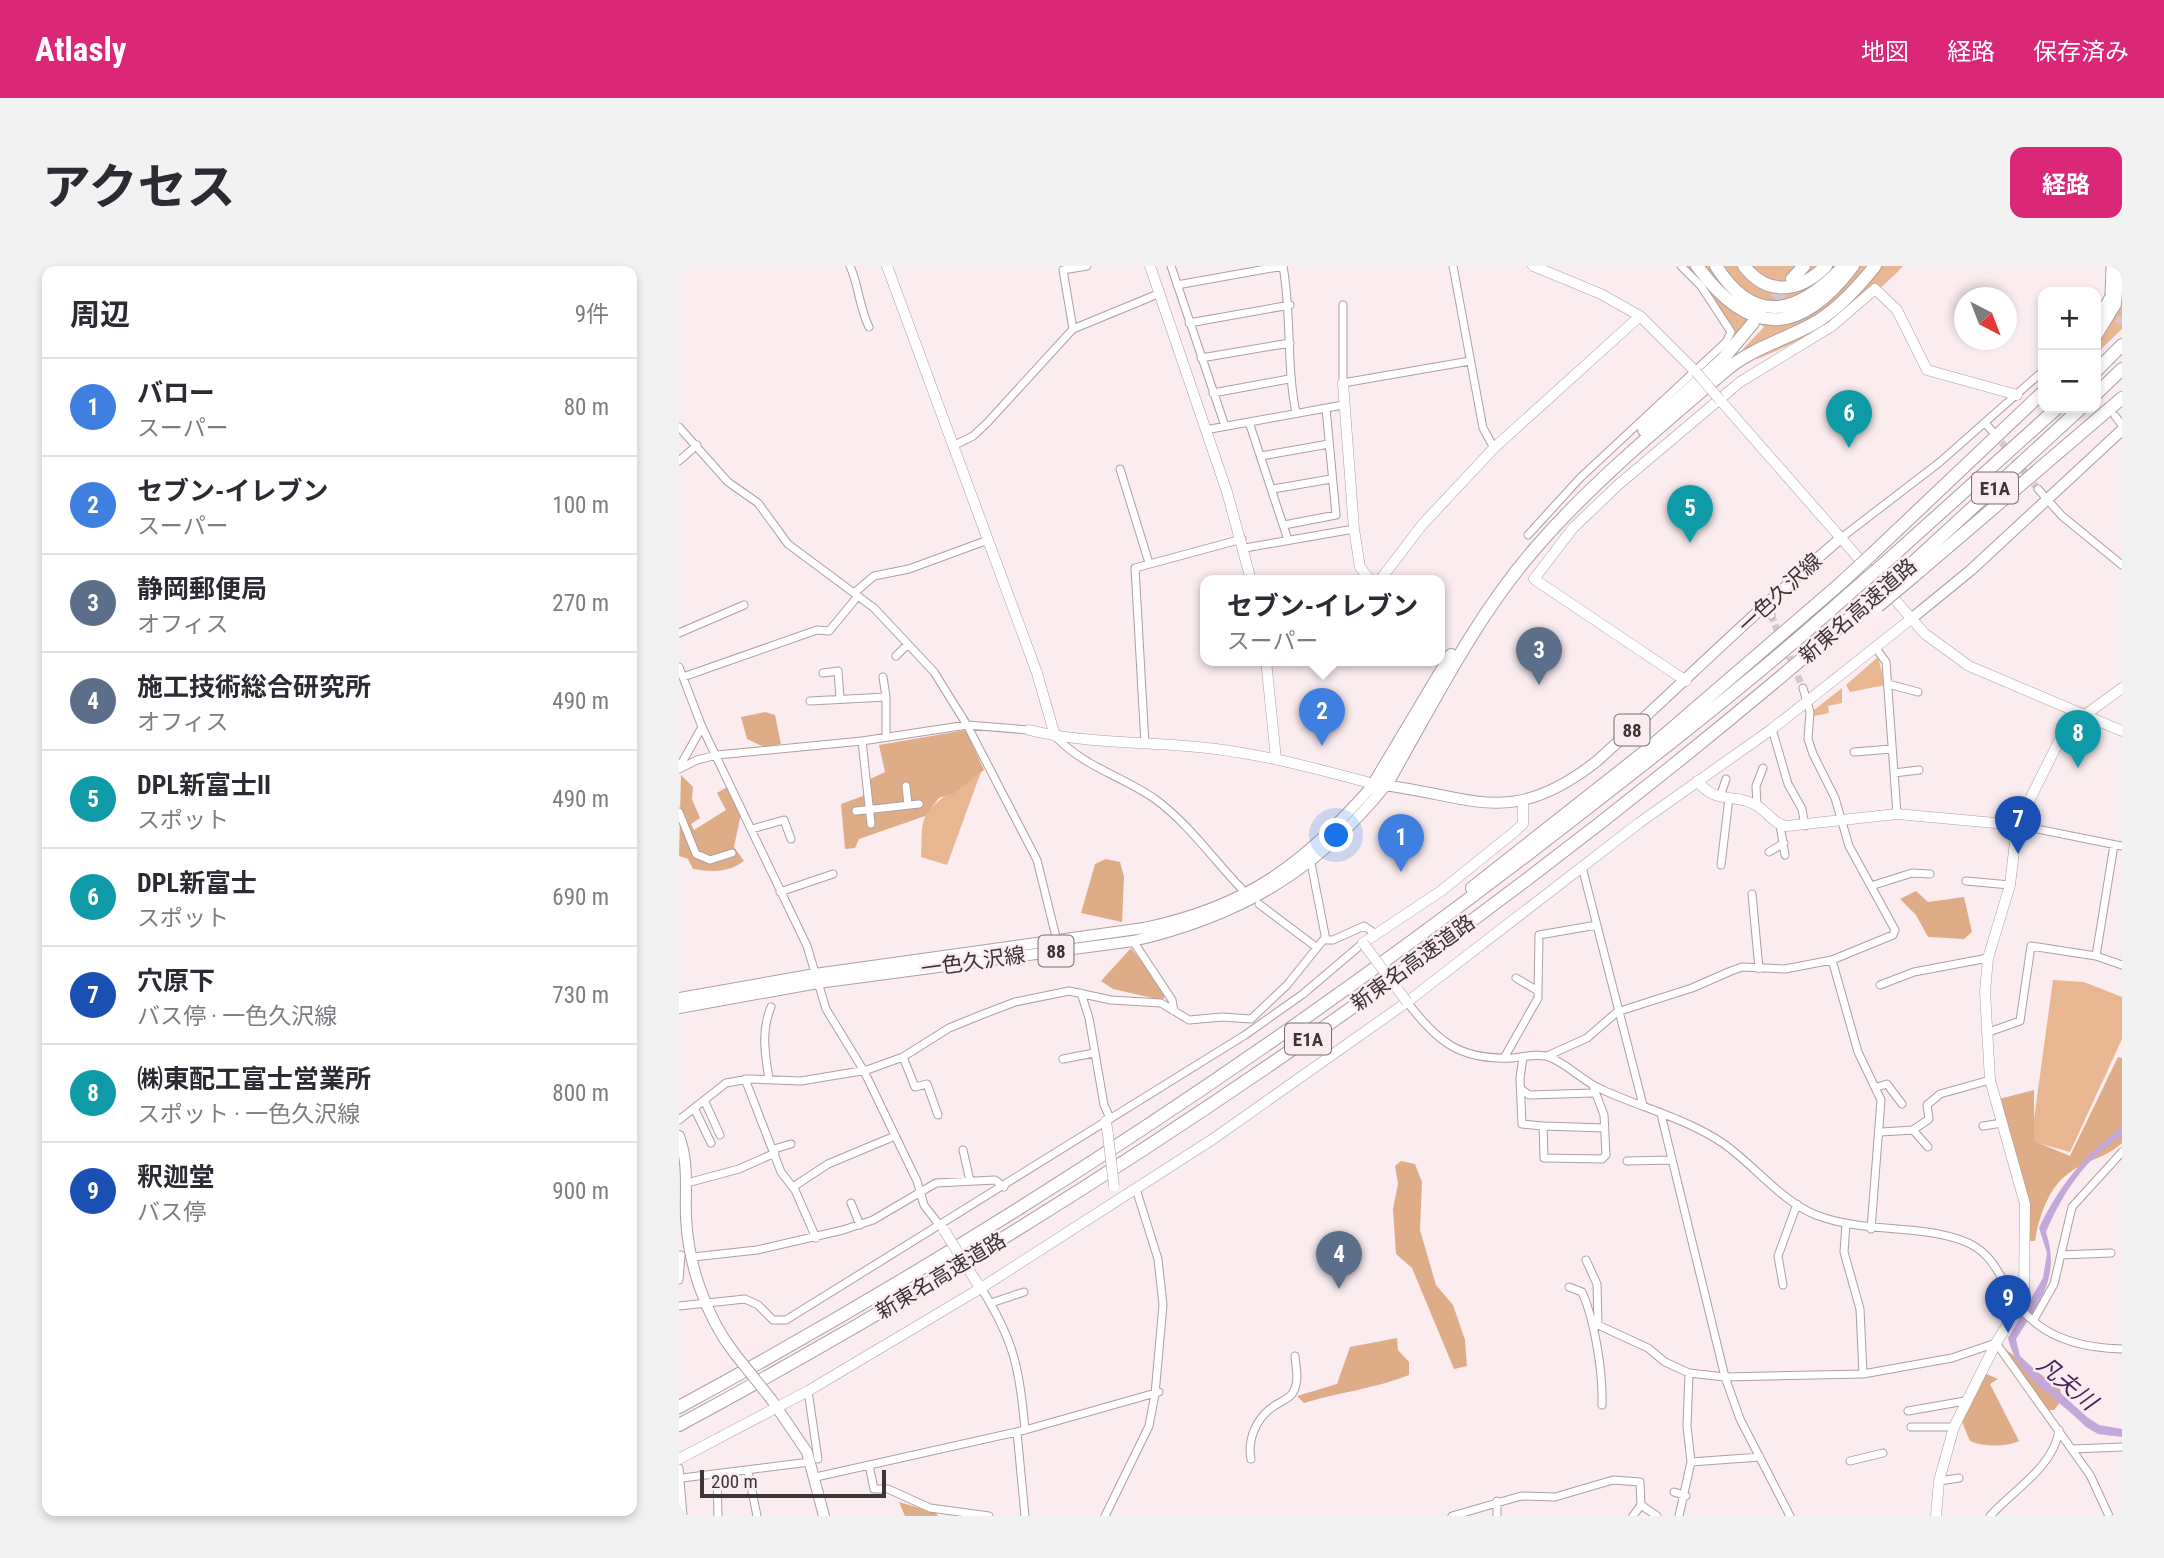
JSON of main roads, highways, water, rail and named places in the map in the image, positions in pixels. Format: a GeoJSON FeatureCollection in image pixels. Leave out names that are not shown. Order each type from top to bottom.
{"type":"FeatureCollection","features":[{"type":"Feature","properties":{"kind":"highway"},"geometry":{"type":"LineString","coordinates":[[1697,266],[1734,306],[1756,316],[1777,319],[1796,316],[1820,304],[1853,266]]}},
{"type":"Feature","properties":{"kind":"highway"},"geometry":{"type":"LineString","coordinates":[[1716,266],[1733,288],[1744,297],[1757,303],[1783,306],[1805,301],[1845,266]]}},
{"type":"Feature","properties":{"kind":"highway"},"geometry":{"type":"LineString","coordinates":[[1723,266],[1748,292],[1781,301],[1814,289],[1836,266]]}},
{"type":"Feature","properties":{"kind":"highway"},"geometry":{"type":"LineString","coordinates":[[1744,266],[1766,286],[1790,289],[1813,279],[1826,266]]}},
{"type":"Feature","properties":{"kind":"highway"},"geometry":{"type":"LineString","coordinates":[[1792,279],[1804,266]]}},
{"type":"Feature","properties":{"kind":"highway"},"geometry":{"type":"LineString","coordinates":[[1380,784],[1488,611],[1537,545],[1570,510],[1610,470],[1732,365],[1818,321],[1857,289],[1875,266]]}},
{"type":"Feature","properties":{"kind":"highway"},"geometry":{"type":"LineString","coordinates":[[2101,327],[2115,304],[2118,266]]}},
{"type":"Feature","properties":{"kind":"highway"},"geometry":{"type":"LineString","coordinates":[[1380,784],[1479,609],[1531,541],[1571,497],[1722,360],[1753,323]]}},
{"type":"Feature","properties":{"kind":"highway"},"geometry":{"type":"LineString","coordinates":[[2101,366],[2122,345]]}},
{"type":"Feature","properties":{"kind":"highway"},"geometry":{"type":"LineString","coordinates":[[2101,389],[2122,369]]}},
{"type":"Feature","properties":{"kind":"highway"},"geometry":{"type":"LineString","coordinates":[[1298,1024],[1647,750],[1841,583],[2038,397]]}},
{"type":"Feature","properties":{"kind":"highway"},"geometry":{"type":"LineString","coordinates":[[1911,571],[2122,398]]}},
{"type":"Feature","properties":{"kind":"highway","name":"新東名高速道路"},"geometry":{"type":"LineString","coordinates":[[679,1407],[977,1234],[1140,1131],[1298,1024],[1501,875],[1661,750],[1850,593],[2051,413]]}},
{"type":"Feature","properties":{"kind":"highway","name":"新東名高速道路"},"geometry":{"type":"LineString","coordinates":[[679,1425],[986,1250],[1202,1112],[1449,937],[1729,720],[1875,602],[1911,571],[2076,413]]}},
{"type":"Feature","properties":{"kind":"main road"},"geometry":{"type":"LineString","coordinates":[[1911,619],[1971,570],[2122,428]]}},
{"type":"Feature","properties":{"kind":"main road","name":"一色久沢線"},"geometry":{"type":"LineString","coordinates":[[1380,784],[1467,803],[1523,802],[1577,777],[1768,610],[1841,538]]}},
{"type":"Feature","properties":{"kind":"main road","name":"一色久沢線"},"geometry":{"type":"LineString","coordinates":[[679,1008],[817,978],[1133,940],[1173,931],[1220,915],[1265,893],[1311,863],[1345,832],[1380,784]]}},
{"type":"Feature","properties":{"kind":"main road","name":"一色久沢線"},"geometry":{"type":"LineString","coordinates":[[679,998],[1172,922],[1237,898],[1283,873],[1309,853],[1380,784]]}},
{"type":"Feature","properties":{"kind":"main road"},"geometry":{"type":"LineString","coordinates":[[679,1136],[687,1183],[687,1256],[714,1323],[734,1354],[774,1403],[814,1460],[824,1516]]}},
{"type":"Feature","properties":{"kind":"tunnel"},"geometry":{"type":"LineString","coordinates":[[1763,312],[1790,282]]}},
{"type":"Feature","properties":{"kind":"tunnel"},"geometry":{"type":"LineString","coordinates":[[2108,313],[2122,322]]}},
{"type":"Feature","properties":{"kind":"tunnel"},"geometry":{"type":"LineString","coordinates":[[1995,434],[2038,489]]}},
{"type":"Feature","properties":{"kind":"tunnel"},"geometry":{"type":"LineString","coordinates":[[1771,615],[1780,637]]}},
{"type":"Feature","properties":{"kind":"tunnel"},"geometry":{"type":"LineString","coordinates":[[1785,647],[1803,688]]}},
{"type":"Feature","properties":{"kind":"place","name":"DPL新富士"},"geometry":{"type":"Point","coordinates":[1849,448]}},
{"type":"Feature","properties":{"kind":"place","name":"DPL新富士II"},"geometry":{"type":"Point","coordinates":[1690,543]}},
{"type":"Feature","properties":{"kind":"place","name":"静岡郵便局"},"geometry":{"type":"Point","coordinates":[1539,685]}},
{"type":"Feature","properties":{"kind":"place","name":"セブン-イレブン"},"geometry":{"type":"Point","coordinates":[1322,746]}},
{"type":"Feature","properties":{"kind":"place","name":"㈱東配工富士営業所"},"geometry":{"type":"Point","coordinates":[2078,768]}},
{"type":"Feature","properties":{"kind":"place","name":"穴原下"},"geometry":{"type":"Point","coordinates":[2018,854]}},
{"type":"Feature","properties":{"kind":"place","name":"バロー"},"geometry":{"type":"Point","coordinates":[1401,872]}},
{"type":"Feature","properties":{"kind":"place","name":"施工技術総合研究所"},"geometry":{"type":"Point","coordinates":[1339,1289]}},
{"type":"Feature","properties":{"kind":"place","name":"釈迦堂"},"geometry":{"type":"Point","coordinates":[2008,1333]}},
{"type":"Feature","properties":{"kind":"water label","name":"凡夫川"},"geometry":{"type":"Point","coordinates":[2067,1383]}}]}
